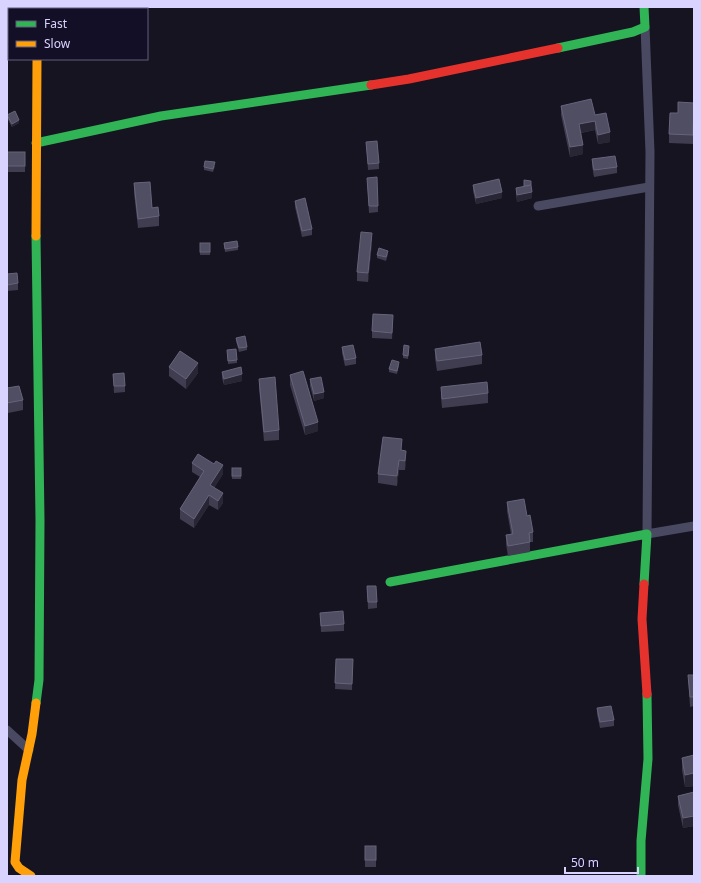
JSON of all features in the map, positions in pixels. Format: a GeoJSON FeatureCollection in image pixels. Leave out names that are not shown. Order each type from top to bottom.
{"type":"FeatureCollection","features":[{"type":"Feature","properties":{"kind":"street"},"geometry":{"type":"LineString","coordinates":[[641,876],[641,841],[648,759],[647,682],[643,650],[642,620],[647,534],[649,187],[644,7]]}},
{"type":"Feature","properties":{"kind":"street"},"geometry":{"type":"LineString","coordinates":[[36,143],[161,116],[409,79],[625,33],[645,27]]}},
{"type":"Feature","properties":{"kind":"street"},"geometry":{"type":"LineString","coordinates":[[31,876],[20,868],[16,862],[22,780],[29,750],[39,672],[40,520],[36,143],[37,60]]}},
{"type":"Feature","properties":{"kind":"street"},"geometry":{"type":"LineString","coordinates":[[538,206],[649,187]]}},
{"type":"Feature","properties":{"kind":"street"},"geometry":{"type":"LineString","coordinates":[[390,582],[694,526]]}},
{"type":"Feature","properties":{"kind":"street"},"geometry":{"type":"LineString","coordinates":[[7,730],[29,750]]}},
{"type":"Feature","properties":{"kind":"building"},"geometry":{"type":"Polygon","coordinates":[[[591,99],[595,115],[606,113],[610,132],[598,135],[595,121],[579,124],[583,145],[570,147],[561,106],[591,99]]]}},
{"type":"Feature","properties":{"kind":"building"},"geometry":{"type":"Polygon","coordinates":[[[678,102],[694,103],[693,135],[669,134],[670,113],[678,113],[678,102]]]}},
{"type":"Feature","properties":{"kind":"building"},"geometry":{"type":"Polygon","coordinates":[[[15,111],[19,120],[12,124],[7,115],[15,111]]]}},
{"type":"Feature","properties":{"kind":"building"},"geometry":{"type":"Polygon","coordinates":[[[377,141],[379,163],[368,164],[366,142],[377,141]]]}},
{"type":"Feature","properties":{"kind":"building"},"geometry":{"type":"Polygon","coordinates":[[[7,152],[25,152],[25,166],[7,166],[7,152]]]}},
{"type":"Feature","properties":{"kind":"building"},"geometry":{"type":"Polygon","coordinates":[[[615,156],[617,167],[594,170],[592,159],[615,156]]]}},
{"type":"Feature","properties":{"kind":"building"},"geometry":{"type":"Polygon","coordinates":[[[205,161],[215,162],[213,169],[204,167],[205,161]]]}},
{"type":"Feature","properties":{"kind":"building"},"geometry":{"type":"Polygon","coordinates":[[[377,177],[378,206],[369,206],[367,178],[377,177]]]}},
{"type":"Feature","properties":{"kind":"building"},"geometry":{"type":"Polygon","coordinates":[[[499,179],[502,192],[476,198],[473,185],[499,179]]]}},
{"type":"Feature","properties":{"kind":"building"},"geometry":{"type":"Polygon","coordinates":[[[524,180],[531,181],[531,185],[524,186],[524,180]]]}},
{"type":"Feature","properties":{"kind":"building"},"geometry":{"type":"Polygon","coordinates":[[[150,182],[152,208],[158,207],[159,216],[138,219],[134,183],[150,182]]]}},
{"type":"Feature","properties":{"kind":"building"},"geometry":{"type":"Polygon","coordinates":[[[531,185],[532,192],[517,195],[516,188],[531,185]]]}},
{"type":"Feature","properties":{"kind":"building"},"geometry":{"type":"Polygon","coordinates":[[[305,198],[312,229],[302,231],[295,201],[305,198]]]}},
{"type":"Feature","properties":{"kind":"building"},"geometry":{"type":"Polygon","coordinates":[[[361,232],[372,233],[368,273],[357,272],[361,232]]]}},
{"type":"Feature","properties":{"kind":"building"},"geometry":{"type":"Polygon","coordinates":[[[237,241],[238,247],[225,249],[224,243],[237,241]]]}},
{"type":"Feature","properties":{"kind":"building"},"geometry":{"type":"Polygon","coordinates":[[[200,243],[210,243],[210,252],[200,252],[200,243]]]}},
{"type":"Feature","properties":{"kind":"building"},"geometry":{"type":"Polygon","coordinates":[[[379,248],[388,251],[386,257],[377,255],[379,248]]]}},
{"type":"Feature","properties":{"kind":"building"},"geometry":{"type":"Polygon","coordinates":[[[17,273],[18,283],[7,285],[7,274],[17,273]]]}},
{"type":"Feature","properties":{"kind":"building"},"geometry":{"type":"Polygon","coordinates":[[[373,314],[393,315],[392,333],[372,331],[373,314]]]}},
{"type":"Feature","properties":{"kind":"building"},"geometry":{"type":"Polygon","coordinates":[[[245,336],[247,347],[239,348],[236,338],[245,336]]]}},
{"type":"Feature","properties":{"kind":"building"},"geometry":{"type":"Polygon","coordinates":[[[480,342],[482,355],[437,361],[435,349],[480,342]]]}},
{"type":"Feature","properties":{"kind":"building"},"geometry":{"type":"Polygon","coordinates":[[[353,345],[356,358],[345,360],[342,347],[353,345]]]}},
{"type":"Feature","properties":{"kind":"building"},"geometry":{"type":"Polygon","coordinates":[[[404,345],[409,346],[408,356],[403,355],[404,345]]]}},
{"type":"Feature","properties":{"kind":"building"},"geometry":{"type":"Polygon","coordinates":[[[236,349],[237,360],[228,361],[227,350],[236,349]]]}},
{"type":"Feature","properties":{"kind":"building"},"geometry":{"type":"Polygon","coordinates":[[[180,351],[198,363],[186,379],[169,367],[180,351]]]}},
{"type":"Feature","properties":{"kind":"building"},"geometry":{"type":"Polygon","coordinates":[[[392,360],[399,362],[397,371],[389,369],[392,360]]]}},
{"type":"Feature","properties":{"kind":"building"},"geometry":{"type":"Polygon","coordinates":[[[241,367],[242,374],[224,379],[222,372],[241,367]]]}},
{"type":"Feature","properties":{"kind":"building"},"geometry":{"type":"Polygon","coordinates":[[[303,371],[318,422],[305,426],[290,375],[303,371]]]}},
{"type":"Feature","properties":{"kind":"building"},"geometry":{"type":"Polygon","coordinates":[[[124,373],[125,386],[114,386],[113,374],[124,373]]]}},
{"type":"Feature","properties":{"kind":"building"},"geometry":{"type":"Polygon","coordinates":[[[275,377],[279,430],[264,432],[259,379],[275,377]]]}},
{"type":"Feature","properties":{"kind":"building"},"geometry":{"type":"Polygon","coordinates":[[[321,377],[324,392],[314,394],[310,379],[321,377]]]}},
{"type":"Feature","properties":{"kind":"building"},"geometry":{"type":"Polygon","coordinates":[[[487,382],[488,393],[442,399],[441,387],[487,382]]]}},
{"type":"Feature","properties":{"kind":"building"},"geometry":{"type":"Polygon","coordinates":[[[19,386],[23,400],[7,403],[7,388],[19,386]]]}},
{"type":"Feature","properties":{"kind":"building"},"geometry":{"type":"Polygon","coordinates":[[[383,437],[402,439],[401,450],[406,451],[405,461],[399,460],[397,476],[378,474],[383,437]]]}},
{"type":"Feature","properties":{"kind":"building"},"geometry":{"type":"Polygon","coordinates":[[[198,454],[214,464],[216,461],[223,465],[210,485],[223,493],[218,501],[209,495],[194,519],[180,509],[204,471],[192,463],[198,454]]]}},
{"type":"Feature","properties":{"kind":"building"},"geometry":{"type":"Polygon","coordinates":[[[232,468],[241,468],[241,476],[232,476],[232,468]]]}},
{"type":"Feature","properties":{"kind":"building"},"geometry":{"type":"Polygon","coordinates":[[[524,499],[527,516],[530,515],[533,532],[529,533],[530,542],[508,546],[506,535],[513,534],[507,502],[524,499]]]}},
{"type":"Feature","properties":{"kind":"building"},"geometry":{"type":"Polygon","coordinates":[[[367,586],[376,586],[377,602],[368,602],[367,586]]]}},
{"type":"Feature","properties":{"kind":"building"},"geometry":{"type":"Polygon","coordinates":[[[343,611],[344,624],[321,626],[320,613],[343,611]]]}},
{"type":"Feature","properties":{"kind":"building"},"geometry":{"type":"Polygon","coordinates":[[[336,659],[353,659],[352,684],[335,683],[336,659]]]}},
{"type":"Feature","properties":{"kind":"building"},"geometry":{"type":"Polygon","coordinates":[[[688,675],[694,675],[694,697],[690,697],[688,675]]]}},
{"type":"Feature","properties":{"kind":"building"},"geometry":{"type":"Polygon","coordinates":[[[611,706],[614,720],[600,722],[597,708],[611,706]]]}},
{"type":"Feature","properties":{"kind":"building"},"geometry":{"type":"Polygon","coordinates":[[[694,755],[694,773],[685,775],[682,758],[694,755]]]}},
{"type":"Feature","properties":{"kind":"building"},"geometry":{"type":"Polygon","coordinates":[[[694,792],[694,816],[683,818],[678,796],[694,792]]]}},
{"type":"Feature","properties":{"kind":"building"},"geometry":{"type":"Polygon","coordinates":[[[365,846],[376,846],[376,860],[365,860],[365,846]]]}},
{"type":"Feature","properties":{"kind":"traffic: fast"},"geometry":{"type":"LineString","coordinates":[[558,48],[633,32],[645,27],[644,7]]}},
{"type":"Feature","properties":{"kind":"traffic: fast"},"geometry":{"type":"LineString","coordinates":[[36,143],[161,116],[371,85]]}},
{"type":"Feature","properties":{"kind":"traffic: fast"},"geometry":{"type":"LineString","coordinates":[[36,236],[40,520],[39,680],[36,703]]}},
{"type":"Feature","properties":{"kind":"traffic: fast"},"geometry":{"type":"LineString","coordinates":[[390,582],[647,534],[644,584]]}},
{"type":"Feature","properties":{"kind":"traffic: fast"},"geometry":{"type":"LineString","coordinates":[[641,876],[641,841],[648,759],[647,694]]}},
{"type":"Feature","properties":{"kind":"traffic: slow"},"geometry":{"type":"LineString","coordinates":[[36,236],[37,60]]}},
{"type":"Feature","properties":{"kind":"traffic: slow"},"geometry":{"type":"LineString","coordinates":[[31,876],[19,868],[15,862],[22,780],[32,734],[36,703]]}},
{"type":"Feature","properties":{"kind":"traffic: jam"},"geometry":{"type":"LineString","coordinates":[[371,85],[409,79],[558,48]]}},
{"type":"Feature","properties":{"kind":"traffic: jam"},"geometry":{"type":"LineString","coordinates":[[644,584],[642,619],[647,694]]}}]}
